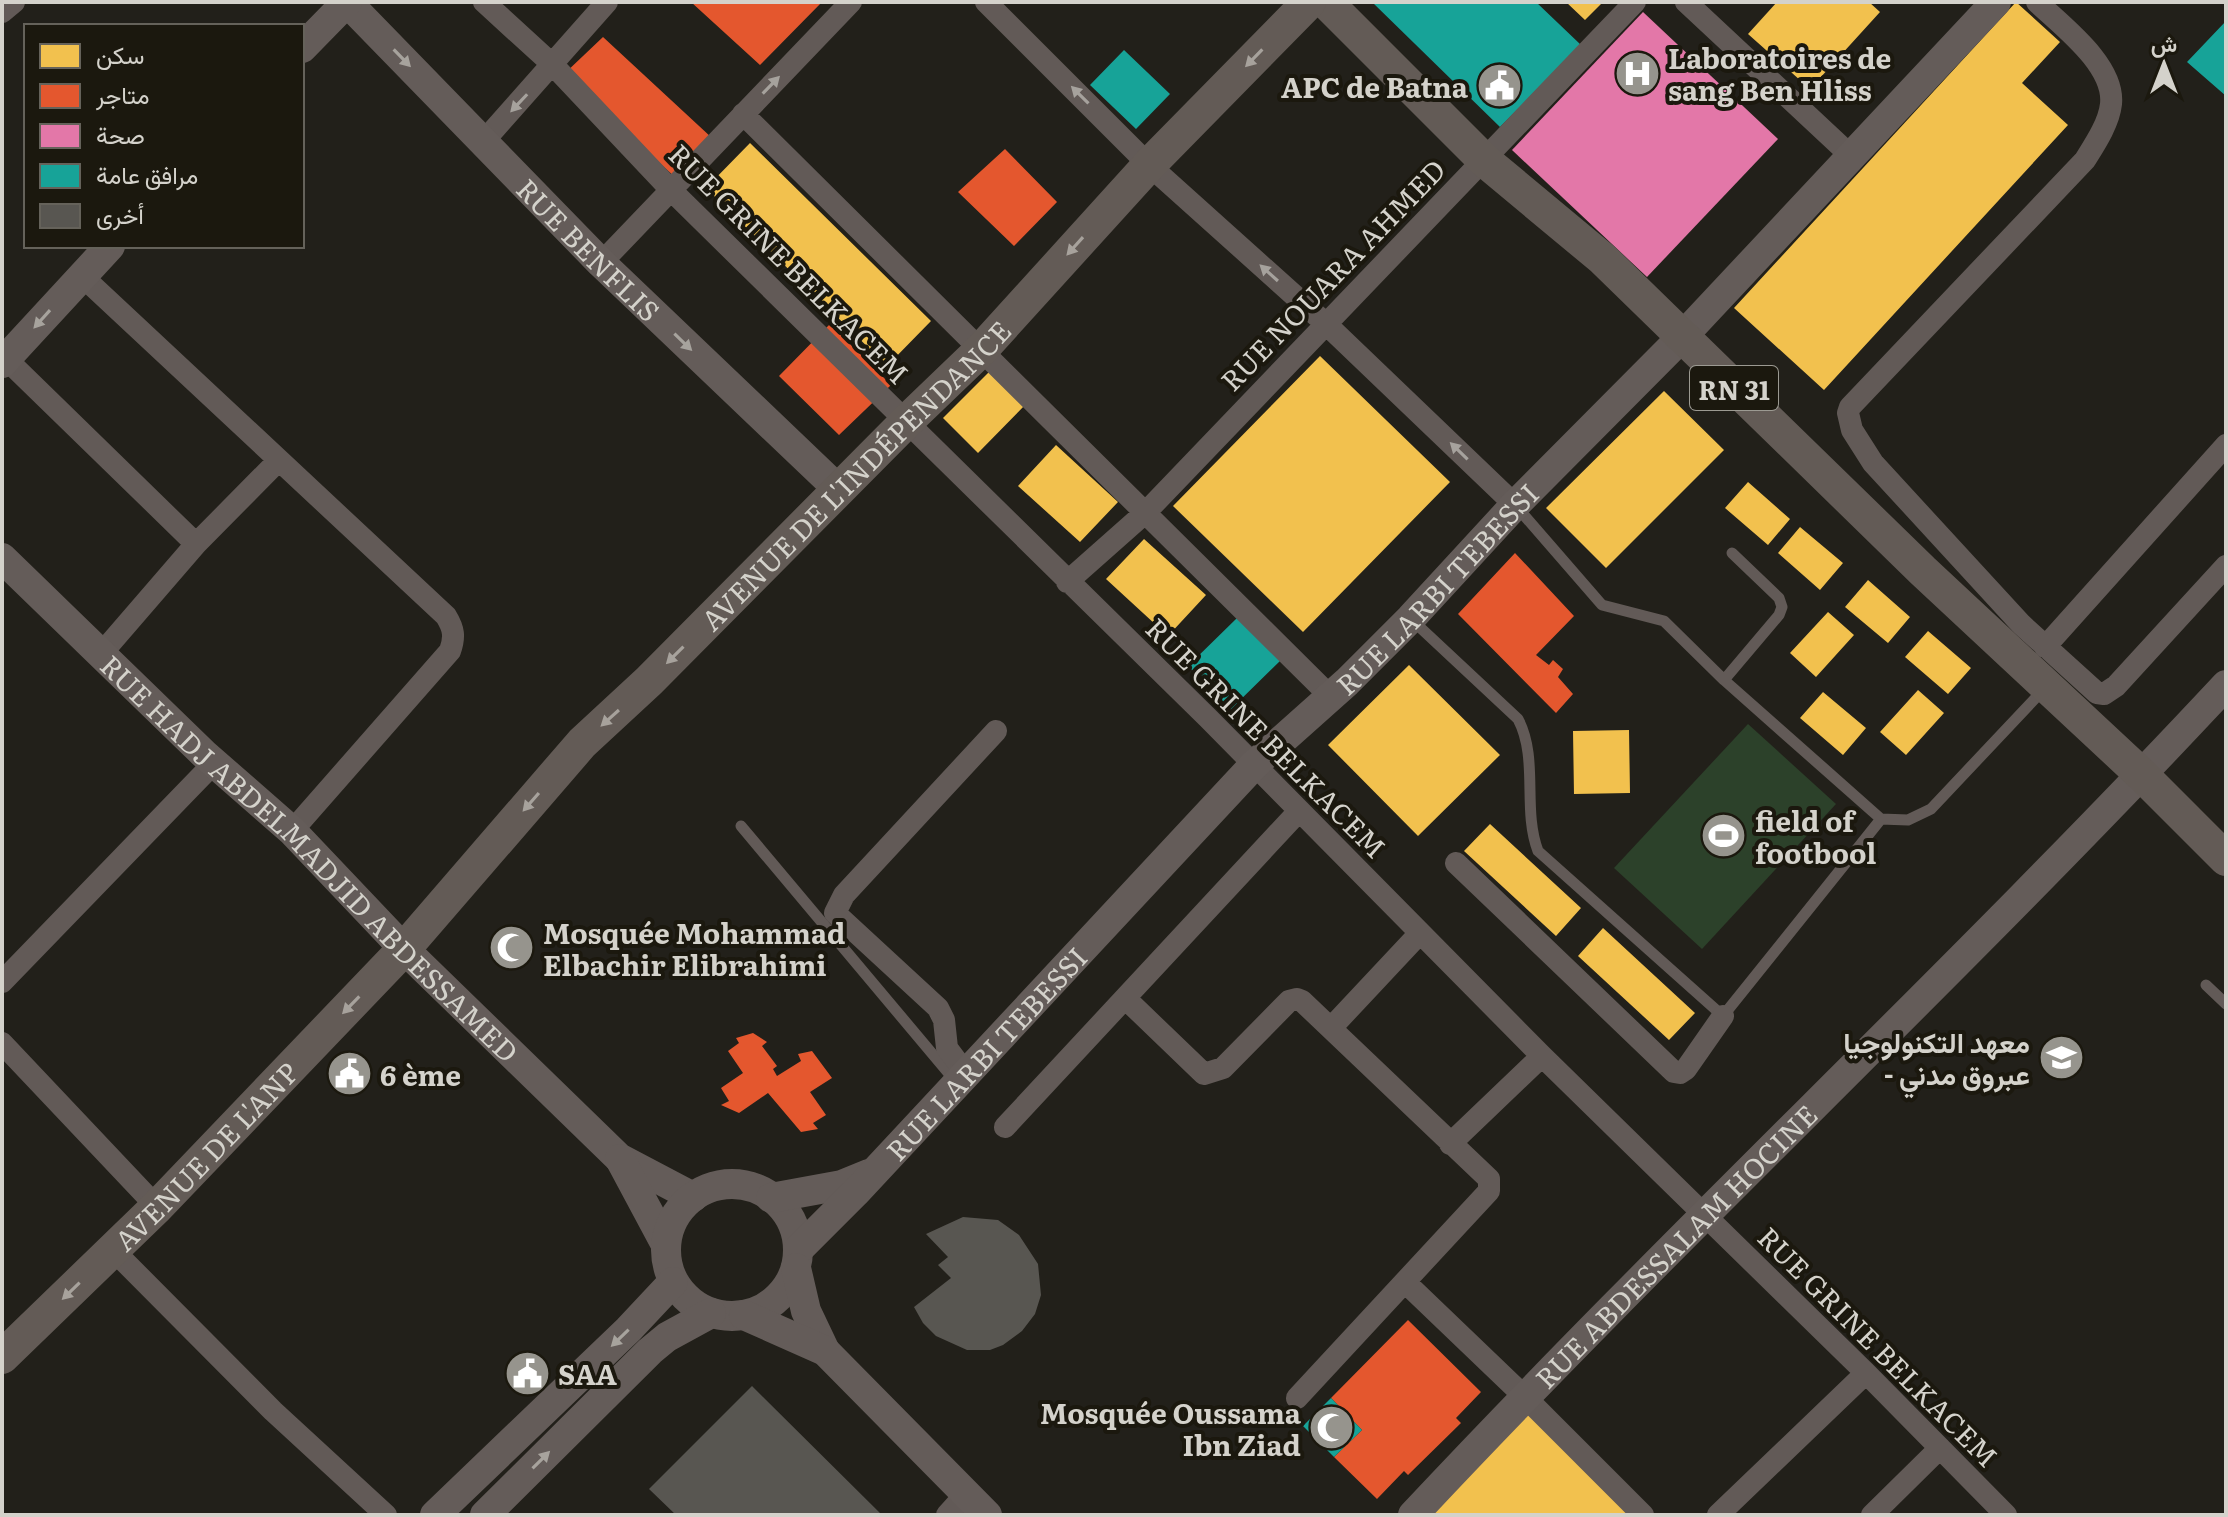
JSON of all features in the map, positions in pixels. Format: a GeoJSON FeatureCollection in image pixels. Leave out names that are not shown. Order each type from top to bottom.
{"type":"FeatureCollection","features":[{"type":"Feature","properties":{"kind":"main road","name":"AVENUE DE L'INDÉPENDANCE"},"geometry":{"type":"LineString","coordinates":[[404,949],[582,743],[649,681],[982,349],[1149,165],[1309,2]]}},
{"type":"Feature","properties":{"kind":"main road","name":"RN 31"},"geometry":{"type":"LineString","coordinates":[[1326,2],[1484,160],[1603,259],[1681,338],[2142,775],[2226,859]]}},
{"type":"Feature","properties":{"kind":"main road","name":"AVENUE DE L'ANP"},"geometry":{"type":"LineString","coordinates":[[2,1357],[157,1207],[404,949]]}},
{"type":"Feature","properties":{"kind":"street"},"geometry":{"type":"LineString","coordinates":[[2,12],[14,2]]}},
{"type":"Feature","properties":{"kind":"street"},"geometry":{"type":"LineString","coordinates":[[304,46],[347,2]]}},
{"type":"Feature","properties":{"kind":"street","name":"RUE BENFLIS"},"geometry":{"type":"LineString","coordinates":[[347,2],[601,263],[839,490]]}},
{"type":"Feature","properties":{"kind":"street","name":"RUE GRINE BELKACEM"},"geometry":{"type":"LineString","coordinates":[[484,2],[553,65],[671,190],[1254,765],[1542,1056],[1866,1373],[2006,1515]]}},
{"type":"Feature","properties":{"kind":"street"},"geometry":{"type":"LineString","coordinates":[[483,142],[607,2]]}},
{"type":"Feature","properties":{"kind":"street"},"geometry":{"type":"LineString","coordinates":[[601,263],[851,2]]}},
{"type":"Feature","properties":{"kind":"street"},"geometry":{"type":"LineString","coordinates":[[986,2],[1149,165],[1325,323],[1515,505]]}},
{"type":"Feature","properties":{"kind":"street","name":"RUE NOUARA AHMED"},"geometry":{"type":"LineString","coordinates":[[1067,582],[1146,512],[1635,2]]}},
{"type":"Feature","properties":{"kind":"street"},"geometry":{"type":"LineString","coordinates":[[1686,2],[1850,155]]}},
{"type":"Feature","properties":{"kind":"street","name":"RUE LARBI TEBESSI"},"geometry":{"type":"LineString","coordinates":[[797,1259],[961,1077],[1254,765],[1331,697],[1411,618],[1515,505],[1681,338],[1996,2]]}},
{"type":"Feature","properties":{"kind":"street"},"geometry":{"type":"LineString","coordinates":[[2037,2],[2092,54],[2105,75],[2112,103],[2099,137],[2085,160],[1850,407],[1848,413],[1856,438],[1873,463],[2045,647],[2097,693],[2104,694],[2116,686],[2226,566]]}},
{"type":"Feature","properties":{"kind":"street"},"geometry":{"type":"LineString","coordinates":[[743,114],[1331,697]]}},
{"type":"Feature","properties":{"kind":"street"},"geometry":{"type":"LineString","coordinates":[[196,544],[3,359],[94,263],[278,461],[446,616],[454,633],[450,651],[292,831]]}},
{"type":"Feature","properties":{"kind":"street"},"geometry":{"type":"LineString","coordinates":[[2045,647],[2226,445]]}},
{"type":"Feature","properties":{"kind":"street"},"geometry":{"type":"LineString","coordinates":[[101,654],[196,544],[278,461]]}},
{"type":"Feature","properties":{"kind":"street","name":"RUE HADJ ABDELMADJID ABDESSAMED"},"geometry":{"type":"LineString","coordinates":[[2,558],[214,763],[292,831],[404,949],[619,1158],[693,1197]]}},
{"type":"Feature","properties":{"kind":"street","name":"RUE ABDESSALAM HOCINE"},"geometry":{"type":"LineString","coordinates":[[1413,1515],[1703,1215],[2142,775],[2226,685]]}},
{"type":"Feature","properties":{"kind":"street"},"geometry":{"type":"LineString","coordinates":[[961,1077],[947,1048],[944,1020],[938,1008],[835,913],[844,895],[996,731]]}},
{"type":"Feature","properties":{"kind":"street"},"geometry":{"type":"LineString","coordinates":[[2,982],[214,763]]}},
{"type":"Feature","properties":{"kind":"street"},"geometry":{"type":"LineString","coordinates":[[1005,1127],[1299,811]]}},
{"type":"Feature","properties":{"kind":"street"},"geometry":{"type":"LineString","coordinates":[[1456,863],[1674,1072],[1680,1073],[1686,1069],[1723,1016]]}},
{"type":"Feature","properties":{"kind":"street"},"geometry":{"type":"LineString","coordinates":[[1331,1028],[1420,933]]}},
{"type":"Feature","properties":{"kind":"street"},"geometry":{"type":"LineString","coordinates":[[1126,999],[1204,1074],[1223,1068],[1291,999],[1302,1001],[1486,1175],[1490,1188],[1406,1283],[1297,1398]]}},
{"type":"Feature","properties":{"kind":"street"},"geometry":{"type":"LineString","coordinates":[[2,1043],[157,1207]]}},
{"type":"Feature","properties":{"kind":"street"},"geometry":{"type":"LineString","coordinates":[[1450,1144],[1542,1056]]}},
{"type":"Feature","properties":{"kind":"street","name":"RUE HADJ ABDELMADJID ABDESSAMED"},"geometry":{"type":"LineString","coordinates":[[619,1158],[666,1245]]}},
{"type":"Feature","properties":{"kind":"street","name":"RUE LARBI TEBESSI"},"geometry":{"type":"LineString","coordinates":[[771,1198],[842,1185],[875,1172]]}},
{"type":"Feature","properties":{"kind":"street"},"geometry":{"type":"LineString","coordinates":[[825,1351],[744,1315],[711,1313],[689,1301],[673,1282],[667,1264],[666,1245],[670,1226],[679,1210],[693,1197],[712,1188],[732,1184],[753,1188],[771,1198],[786,1212],[806,1311],[825,1351],[967,1508]]}},
{"type":"Feature","properties":{"kind":"street"},"geometry":{"type":"LineString","coordinates":[[113,1250],[273,1411],[386,1515]]}},
{"type":"Feature","properties":{"kind":"street"},"geometry":{"type":"LineString","coordinates":[[744,1315],[776,1299],[788,1285],[797,1259]]}},
{"type":"Feature","properties":{"kind":"street"},"geometry":{"type":"LineString","coordinates":[[435,1515],[618,1340],[673,1282]]}},
{"type":"Feature","properties":{"kind":"street"},"geometry":{"type":"LineString","coordinates":[[1406,1283],[1643,1515]]}},
{"type":"Feature","properties":{"kind":"street"},"geometry":{"type":"LineString","coordinates":[[485,1515],[650,1351],[667,1337],[711,1313]]}},
{"type":"Feature","properties":{"kind":"street"},"geometry":{"type":"LineString","coordinates":[[1718,1515],[1866,1373]]}},
{"type":"Feature","properties":{"kind":"street"},"geometry":{"type":"LineString","coordinates":[[1872,1515],[1940,1448]]}},
{"type":"Feature","properties":{"kind":"lane"},"geometry":{"type":"LineString","coordinates":[[1515,505],[1602,605],[1664,621],[1724,680],[1881,819],[1908,820],[1931,809],[2046,687]]}},
{"type":"Feature","properties":{"kind":"lane"},"geometry":{"type":"LineString","coordinates":[[1724,680],[1779,615],[1782,607],[1779,598],[1732,553]]}},
{"type":"Feature","properties":{"kind":"lane"},"geometry":{"type":"LineString","coordinates":[[1411,618],[1518,719],[1526,736],[1532,831],[1538,851],[1723,1016],[1881,819]]}},
{"type":"Feature","properties":{"kind":"lane"},"geometry":{"type":"LineString","coordinates":[[741,826],[961,1077]]}},
{"type":"Feature","properties":{"kind":"lane"},"geometry":{"type":"LineString","coordinates":[[2206,985],[2226,1004]]}},
{"type":"Feature","properties":{"kind":"green space","name":"field of footbool"},"geometry":{"type":"Polygon","coordinates":[[[1748,724],[1836,804],[1702,949],[1614,868],[1748,724]]]}},
{"type":"Feature","properties":{"kind":"building: سكن"},"geometry":{"type":"Polygon","coordinates":[[[1566,2],[1603,2],[1585,20],[1566,2]]]}},
{"type":"Feature","properties":{"kind":"building: سكن"},"geometry":{"type":"Polygon","coordinates":[[[1777,2],[1869,2],[1880,12],[1810,89],[1748,34],[1777,2]]]}},
{"type":"Feature","properties":{"kind":"building: سكن"},"geometry":{"type":"Polygon","coordinates":[[[2016,2],[2060,42],[2022,83],[2068,125],[1824,390],[1734,308],[2016,2]]]}},
{"type":"Feature","properties":{"kind":"building: سكن"},"geometry":{"type":"Polygon","coordinates":[[[750,143],[931,321],[887,366],[706,188],[750,143]]]}},
{"type":"Feature","properties":{"kind":"building: سكن"},"geometry":{"type":"Polygon","coordinates":[[[1320,356],[1450,482],[1303,632],[1173,506],[1320,356]]]}},
{"type":"Feature","properties":{"kind":"building: سكن"},"geometry":{"type":"Polygon","coordinates":[[[990,371],[1025,405],[978,453],[943,418],[990,371]]]}},
{"type":"Feature","properties":{"kind":"building: سكن"},"geometry":{"type":"Polygon","coordinates":[[[1664,391],[1724,450],[1606,568],[1546,508],[1664,391]]]}},
{"type":"Feature","properties":{"kind":"building: سكن"},"geometry":{"type":"Polygon","coordinates":[[[1056,445],[1118,502],[1080,542],[1018,486],[1056,445]]]}},
{"type":"Feature","properties":{"kind":"building: سكن"},"geometry":{"type":"Polygon","coordinates":[[[1748,482],[1790,519],[1768,545],[1725,508],[1748,482]]]}},
{"type":"Feature","properties":{"kind":"building: سكن"},"geometry":{"type":"Polygon","coordinates":[[[1800,527],[1843,563],[1820,590],[1778,553],[1800,527]]]}},
{"type":"Feature","properties":{"kind":"building: سكن"},"geometry":{"type":"Polygon","coordinates":[[[1144,539],[1206,595],[1168,636],[1106,579],[1144,539]]]}},
{"type":"Feature","properties":{"kind":"building: سكن"},"geometry":{"type":"Polygon","coordinates":[[[1868,580],[1910,617],[1888,643],[1845,607],[1868,580]]]}},
{"type":"Feature","properties":{"kind":"building: سكن"},"geometry":{"type":"Polygon","coordinates":[[[1828,612],[1854,635],[1816,677],[1790,653],[1828,612]]]}},
{"type":"Feature","properties":{"kind":"building: سكن"},"geometry":{"type":"Polygon","coordinates":[[[1928,631],[1971,668],[1948,694],[1905,657],[1928,631]]]}},
{"type":"Feature","properties":{"kind":"building: سكن"},"geometry":{"type":"Polygon","coordinates":[[[1409,665],[1500,755],[1418,836],[1328,745],[1409,665]]]}},
{"type":"Feature","properties":{"kind":"building: سكن"},"geometry":{"type":"Polygon","coordinates":[[[1918,690],[1944,713],[1906,755],[1880,732],[1918,690]]]}},
{"type":"Feature","properties":{"kind":"building: سكن"},"geometry":{"type":"Polygon","coordinates":[[[1823,692],[1866,728],[1843,755],[1800,718],[1823,692]]]}},
{"type":"Feature","properties":{"kind":"building: سكن"},"geometry":{"type":"Polygon","coordinates":[[[1629,730],[1630,793],[1574,794],[1573,731],[1629,730]]]}},
{"type":"Feature","properties":{"kind":"building: سكن"},"geometry":{"type":"Polygon","coordinates":[[[1490,824],[1581,908],[1556,936],[1464,851],[1490,824]]]}},
{"type":"Feature","properties":{"kind":"building: سكن"},"geometry":{"type":"Polygon","coordinates":[[[1603,928],[1695,1013],[1669,1040],[1578,956],[1603,928]]]}},
{"type":"Feature","properties":{"kind":"building: سكن"},"geometry":{"type":"Polygon","coordinates":[[[1528,1414],[1630,1515],[1426,1515],[1528,1414]]]}},
{"type":"Feature","properties":{"kind":"building: متاجر"},"geometry":{"type":"Polygon","coordinates":[[[691,2],[822,2],[760,65],[691,2]]]}},
{"type":"Feature","properties":{"kind":"building: متاجر"},"geometry":{"type":"Polygon","coordinates":[[[603,37],[712,138],[676,178],[563,75],[603,37]]]}},
{"type":"Feature","properties":{"kind":"building: متاجر"},"geometry":{"type":"Polygon","coordinates":[[[1005,149],[1057,202],[1014,246],[958,192],[1005,149]]]}},
{"type":"Feature","properties":{"kind":"building: متاجر"},"geometry":{"type":"Polygon","coordinates":[[[830,324],[891,385],[839,435],[779,376],[830,324]]]}},
{"type":"Feature","properties":{"kind":"building: متاجر"},"geometry":{"type":"Polygon","coordinates":[[[1515,553],[1574,616],[1536,655],[1549,665],[1553,660],[1563,669],[1558,677],[1573,694],[1556,713],[1458,614],[1515,553]]]}},
{"type":"Feature","properties":{"kind":"building: متاجر"},"geometry":{"type":"Polygon","coordinates":[[[753,1033],[767,1042],[762,1046],[777,1066],[773,1069],[777,1076],[801,1061],[798,1054],[812,1051],[832,1078],[810,1092],[826,1115],[813,1123],[818,1129],[801,1132],[768,1093],[739,1113],[721,1105],[729,1101],[721,1088],[743,1073],[728,1051],[739,1043],[736,1038],[753,1033]]]}},
{"type":"Feature","properties":{"kind":"building: متاجر"},"geometry":{"type":"Polygon","coordinates":[[[1408,1320],[1481,1392],[1456,1418],[1461,1423],[1408,1475],[1404,1471],[1377,1499],[1334,1457],[1362,1430],[1331,1398],[1408,1320]]]}},
{"type":"Feature","properties":{"kind":"building: صحة"},"geometry":{"type":"Polygon","coordinates":[[[1643,12],[1778,139],[1647,277],[1512,150],[1643,12]]]}},
{"type":"Feature","properties":{"kind":"building: مرافق عامة","name":"APC de Batna"},"geometry":{"type":"Polygon","coordinates":[[[1372,2],[1536,2],[1581,45],[1500,127],[1372,2]]]}},
{"type":"Feature","properties":{"kind":"building: مرافق عامة"},"geometry":{"type":"Polygon","coordinates":[[[2226,21],[2226,96],[2187,62],[2226,21]]]}},
{"type":"Feature","properties":{"kind":"building: مرافق عامة"},"geometry":{"type":"Polygon","coordinates":[[[1124,50],[1170,94],[1136,129],[1090,85],[1124,50]]]}},
{"type":"Feature","properties":{"kind":"building: مرافق عامة"},"geometry":{"type":"Polygon","coordinates":[[[1237,618],[1280,661],[1231,709],[1188,666],[1237,618]]]}},
{"type":"Feature","properties":{"kind":"building: مرافق عامة","name":"Mosquée Oussama Ibn Ziad"},"geometry":{"type":"Polygon","coordinates":[[[1331,1398],[1362,1430],[1334,1457],[1303,1426],[1331,1398]]]}},
{"type":"Feature","properties":{"kind":"building: أخرى"},"geometry":{"type":"Polygon","coordinates":[[[963,1217],[998,1220],[1019,1235],[1038,1264],[1041,1295],[1035,1314],[1022,1331],[990,1350],[967,1350],[936,1336],[923,1323],[914,1307],[951,1278],[938,1265],[948,1257],[926,1234],[963,1217]]]}},
{"type":"Feature","properties":{"kind":"building: أخرى"},"geometry":{"type":"Polygon","coordinates":[[[752,1386],[882,1515],[676,1515],[649,1489],[752,1386]]]}},
{"type":"Feature","properties":{"kind":"place","name":"Laboratoires de sang Ben Hliss"},"geometry":{"type":"Point","coordinates":[1637,73]}},
{"type":"Feature","properties":{"kind":"place","name":"APC de Batna"},"geometry":{"type":"Point","coordinates":[1499,86]}},
{"type":"Feature","properties":{"kind":"place","name":"field of footbool"},"geometry":{"type":"Point","coordinates":[1724,836]}},
{"type":"Feature","properties":{"kind":"place","name":"Mosquée Mohammad Elbachir Elibrahimi"},"geometry":{"type":"Point","coordinates":[512,948]}},
{"type":"Feature","properties":{"kind":"place","name":"معهد التكنولوجيا - عبروق مدني"},"geometry":{"type":"Point","coordinates":[2061,1057]}},
{"type":"Feature","properties":{"kind":"place","name":"6 ème"},"geometry":{"type":"Point","coordinates":[349,1074]}},
{"type":"Feature","properties":{"kind":"place","name":"SAA"},"geometry":{"type":"Point","coordinates":[527,1373]}},
{"type":"Feature","properties":{"kind":"place","name":"Mosquée Oussama Ibn Ziad"},"geometry":{"type":"Point","coordinates":[1332,1428]}}]}
